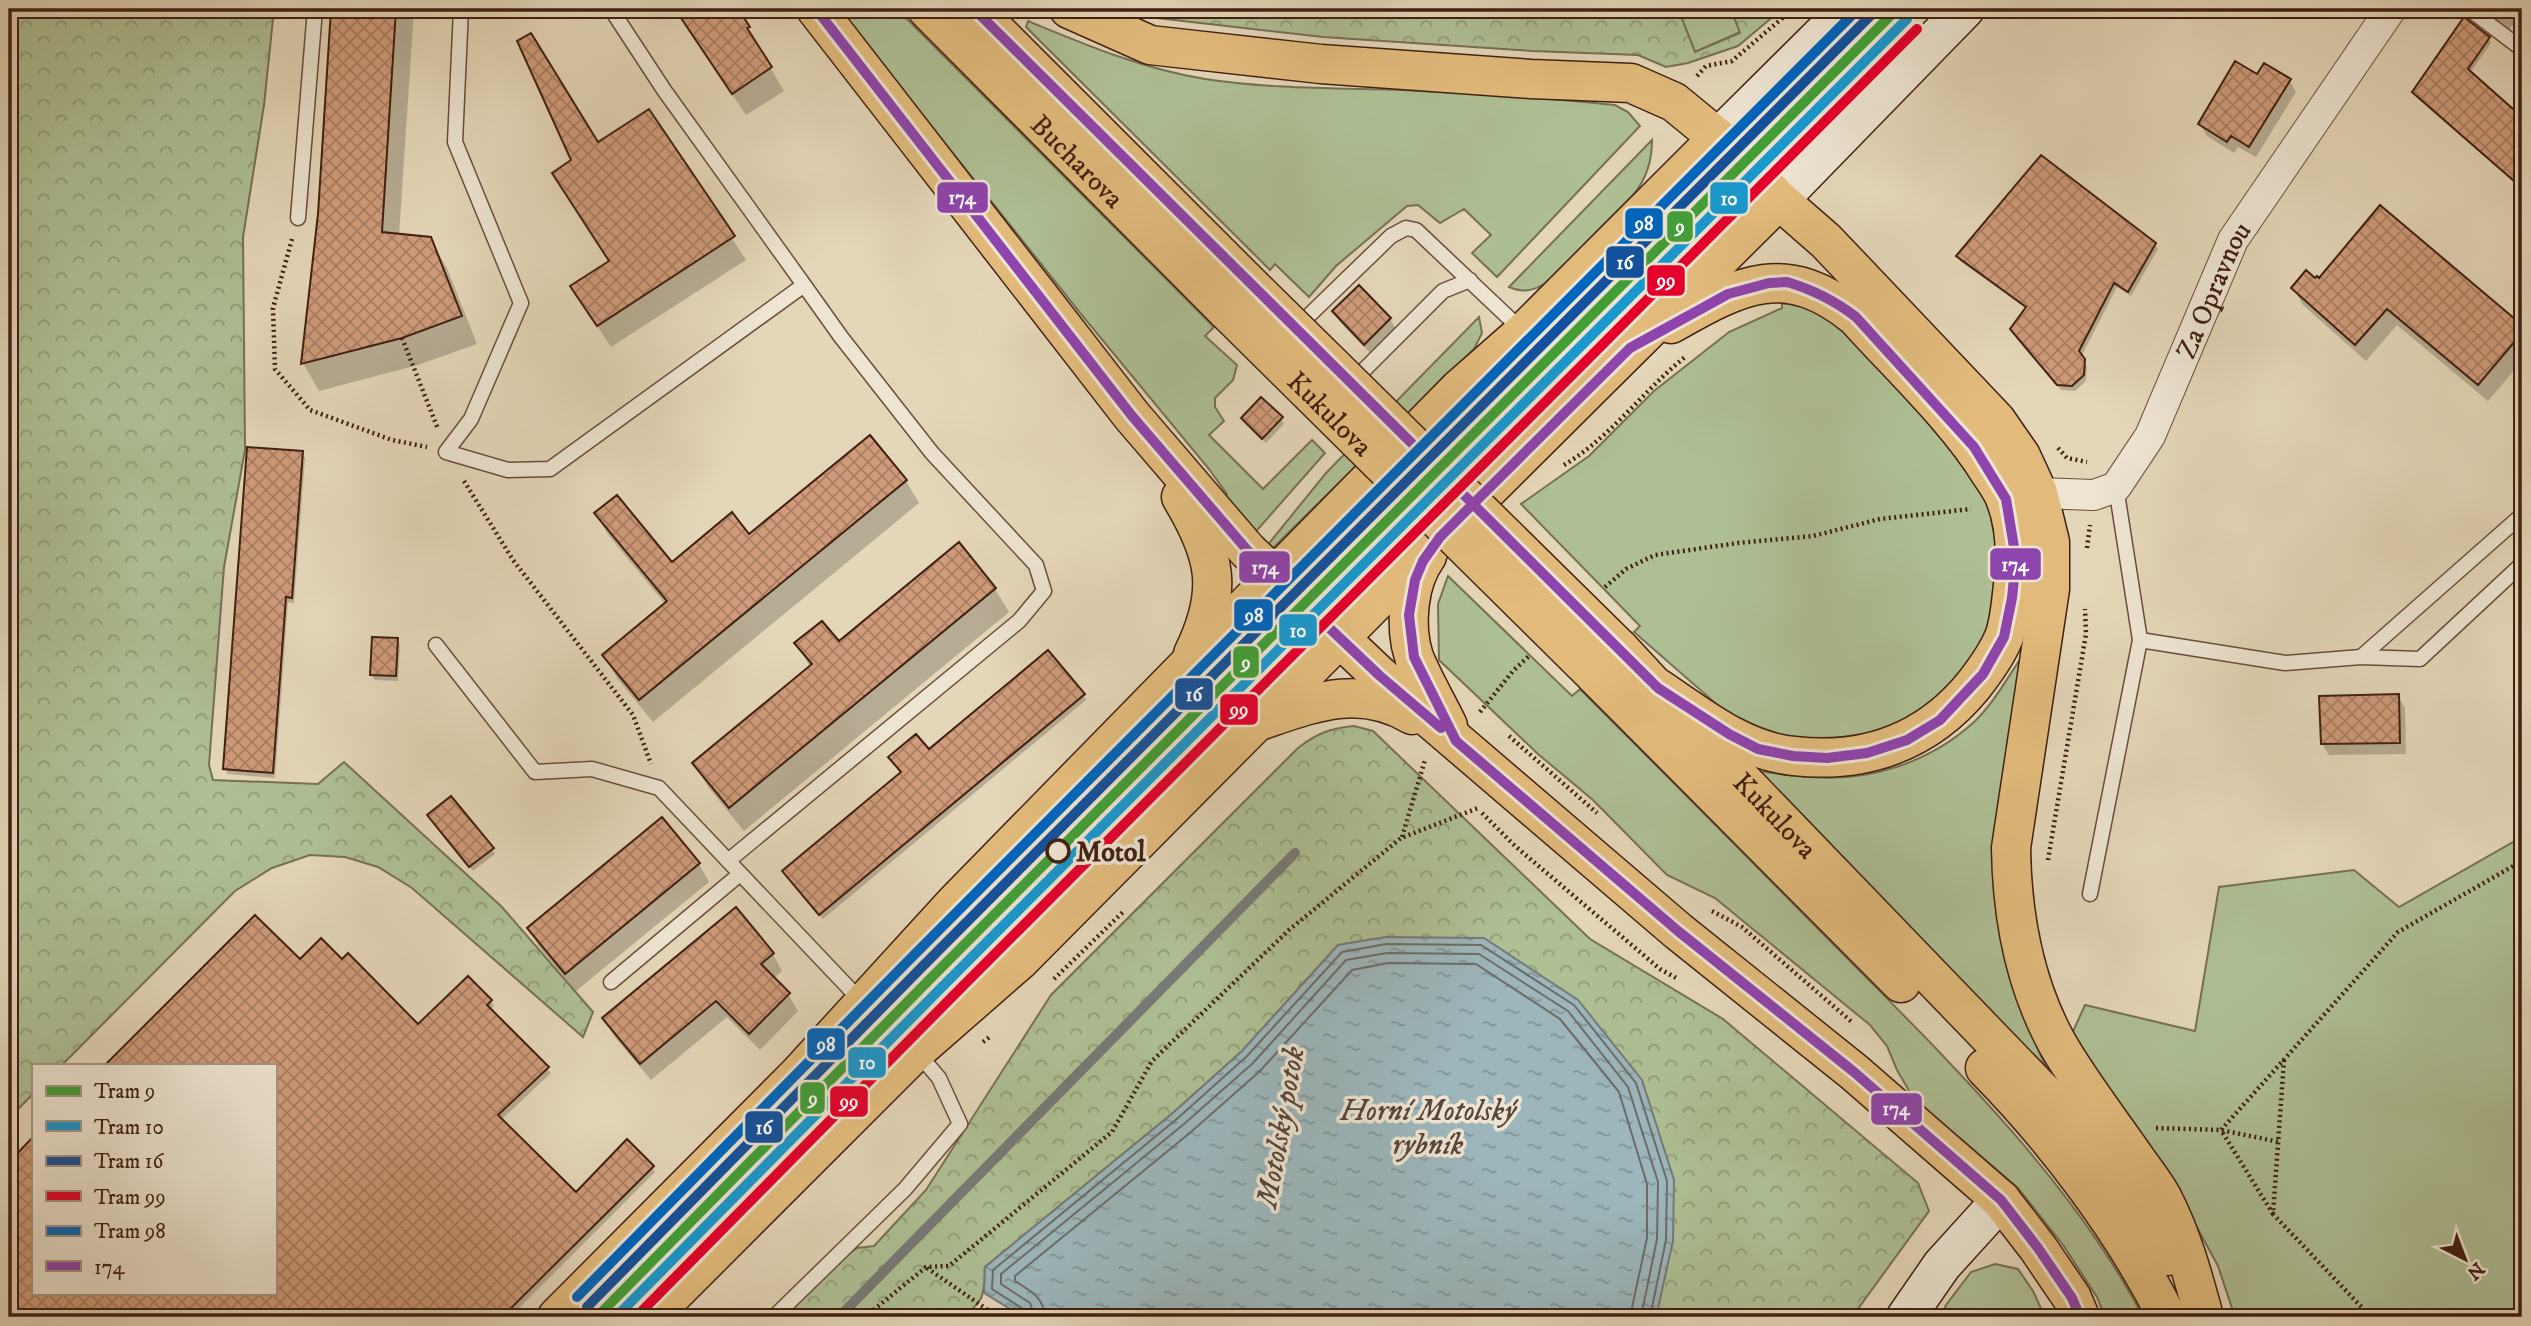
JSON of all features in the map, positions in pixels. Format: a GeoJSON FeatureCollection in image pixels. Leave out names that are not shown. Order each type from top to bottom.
{"type":"FeatureCollection","features":[{"type":"Feature","properties":{"kind":"main road"},"geometry":{"type":"LineString","coordinates":[[816,9],[1132,416],[1248,551],[1449,745]]}},
{"type":"Feature","properties":{"kind":"main road","name":"Bucharova"},"geometry":{"type":"LineString","coordinates":[[927,9],[1240,300]]}},
{"type":"Feature","properties":{"kind":"main road","name":"Bucharova"},"geometry":{"type":"LineString","coordinates":[[974,9],[1240,300]]}},
{"type":"Feature","properties":{"kind":"main road"},"geometry":{"type":"LineString","coordinates":[[1069,9],[1150,45],[1321,64],[1531,79],[1631,83],[1674,102],[1718,138],[1779,200],[1826,241],[1996,420],[2021,456],[2022,496],[2011,522],[2016,559],[2012,598],[2004,637],[1983,674],[1961,701],[1940,720],[1907,740],[1867,753],[1827,758],[1793,756],[1758,749],[1729,734],[1658,688]]}},
{"type":"Feature","properties":{"kind":"main road"},"geometry":{"type":"LineString","coordinates":[[557,1317],[797,1076],[955,903],[1459,389],[1525,331],[1848,9]]}},
{"type":"Feature","properties":{"kind":"main road"},"geometry":{"type":"LineString","coordinates":[[650,1317],[916,1051],[1019,961],[1779,200],[1965,9]]}},
{"type":"Feature","properties":{"kind":"main road"},"geometry":{"type":"LineString","coordinates":[[1630,348],[1699,308],[1742,288],[1787,282],[1814,290],[1838,302],[1856,317],[2022,496],[2050,542],[2050,589],[2011,848],[2016,922],[2029,977],[2044,1016],[2058,1045],[2161,1196],[2185,1252],[2202,1317]]}},
{"type":"Feature","properties":{"kind":"main road","name":"Kukulova"},"geometry":{"type":"LineString","coordinates":[[1240,300],[1606,661],[1998,1082],[2050,1142],[2125,1241],[2167,1317]]}},
{"type":"Feature","properties":{"kind":"main road"},"geometry":{"type":"LineString","coordinates":[[1132,416],[1191,513],[1212,564],[1208,619],[1184,671]]}},
{"type":"Feature","properties":{"kind":"main road"},"geometry":{"type":"LineString","coordinates":[[1440,537],[1423,561],[1415,580],[1409,615],[1415,657],[1449,745]]}},
{"type":"Feature","properties":{"kind":"main road","name":"Kukulova"},"geometry":{"type":"LineString","coordinates":[[1606,661],[1658,688],[1732,771],[2063,1113],[2100,1158],[2141,1216],[2202,1317]]}},
{"type":"Feature","properties":{"kind":"main road"},"geometry":{"type":"LineString","coordinates":[[1255,722],[1308,704],[1338,698],[1374,698],[1394,704],[1449,745],[1854,1072],[2001,1200],[2072,1298],[2080,1317]]}},
{"type":"Feature","properties":{"kind":"main road"},"geometry":{"type":"LineString","coordinates":[[1906,1317],[1942,1265],[2001,1200]]}},
{"type":"Feature","properties":{"kind":"street","name":"Za Opravnou"},"geometry":{"type":"LineString","coordinates":[[2116,487],[2150,436],[2233,240],[2391,9]]}},
{"type":"Feature","properties":{"kind":"street"},"geometry":{"type":"LineString","coordinates":[[2022,496],[2094,495],[2116,487]]}},
{"type":"Feature","properties":{"kind":"lane"},"geometry":{"type":"LineString","coordinates":[[298,218],[315,9]]}},
{"type":"Feature","properties":{"kind":"lane"},"geometry":{"type":"LineString","coordinates":[[461,9],[455,142],[521,303],[471,419],[446,452],[508,470],[550,469],[804,285]]}},
{"type":"Feature","properties":{"kind":"lane"},"geometry":{"type":"LineString","coordinates":[[611,9],[664,90],[841,337],[932,453],[1036,565],[1044,591],[1019,621],[728,861]]}},
{"type":"Feature","properties":{"kind":"lane"},"geometry":{"type":"LineString","coordinates":[[2469,9],[2522,49]]}},
{"type":"Feature","properties":{"kind":"lane"},"geometry":{"type":"LineString","coordinates":[[1283,341],[1391,236],[1406,228],[1416,230],[1586,391]]}},
{"type":"Feature","properties":{"kind":"lane"},"geometry":{"type":"LineString","coordinates":[[1336,398],[1443,291],[1470,279]]}},
{"type":"Feature","properties":{"kind":"lane"},"geometry":{"type":"LineString","coordinates":[[2090,894],[2140,640],[2116,487]]}},
{"type":"Feature","properties":{"kind":"lane"},"geometry":{"type":"LineString","coordinates":[[2361,657],[2522,515]]}},
{"type":"Feature","properties":{"kind":"lane"},"geometry":{"type":"LineString","coordinates":[[2140,640],[2285,663],[2361,657],[2420,659],[2522,564]]}},
{"type":"Feature","properties":{"kind":"lane"},"geometry":{"type":"LineString","coordinates":[[436,645],[535,772],[592,769],[659,788],[864,1004],[916,1051],[939,1078],[960,1124],[905,1189],[774,1317]]}},
{"type":"Feature","properties":{"kind":"lane"},"geometry":{"type":"LineString","coordinates":[[611,982],[740,874]]}},
{"type":"Feature","properties":{"kind":"path"},"geometry":{"type":"LineString","coordinates":[[1697,76],[1706,66],[1732,61],[1793,9]]}},
{"type":"Feature","properties":{"kind":"path"},"geometry":{"type":"LineString","coordinates":[[298,218],[272,308],[275,369],[310,410],[392,440],[446,452]]}},
{"type":"Feature","properties":{"kind":"path"},"geometry":{"type":"LineString","coordinates":[[402,338],[446,452],[513,560],[633,715],[659,788]]}},
{"type":"Feature","properties":{"kind":"path"},"geometry":{"type":"LineString","coordinates":[[1554,471],[1587,451],[1668,371],[1688,355]]}},
{"type":"Feature","properties":{"kind":"path"},"geometry":{"type":"LineString","coordinates":[[1616,578],[1626,569],[1655,555],[1813,536],[1880,519],[1964,511],[2022,496]]}},
{"type":"Feature","properties":{"kind":"path"},"geometry":{"type":"LineString","coordinates":[[1401,838],[1449,745],[1527,657]]}},
{"type":"Feature","properties":{"kind":"path"},"geometry":{"type":"LineString","coordinates":[[1417,752],[1449,745]]}},
{"type":"Feature","properties":{"kind":"path"},"geometry":{"type":"LineString","coordinates":[[1469,800],[1515,846],[1660,969],[1684,981]]}},
{"type":"Feature","properties":{"kind":"path"},"geometry":{"type":"LineString","coordinates":[[865,1317],[926,1267],[949,1266],[1111,1132],[1152,1060],[1289,930],[1401,838],[1478,808]]}},
{"type":"Feature","properties":{"kind":"path"},"geometry":{"type":"LineString","coordinates":[[2221,1130],[2398,932],[2522,861]]}},
{"type":"Feature","properties":{"kind":"path"},"geometry":{"type":"LineString","coordinates":[[1046,987],[1125,910]]}},
{"type":"Feature","properties":{"kind":"path"},"geometry":{"type":"LineString","coordinates":[[2273,1214],[2284,1059]]}},
{"type":"Feature","properties":{"kind":"path"},"geometry":{"type":"LineString","coordinates":[[2152,1128],[2221,1130],[2278,1142]]}},
{"type":"Feature","properties":{"kind":"path"},"geometry":{"type":"LineString","coordinates":[[2221,1130],[2273,1214],[2371,1317]]}},
{"type":"Feature","properties":{"kind":"path"},"geometry":{"type":"LineString","coordinates":[[926,1267],[998,1317]]}},
{"type":"Feature","properties":{"kind":"green space"},"geometry":{"type":"Polygon","coordinates":[[[9,9],[274,9],[264,105],[243,237],[245,450],[224,567],[209,765],[213,780],[318,784],[344,762],[502,907],[593,1012],[583,1037],[412,888],[378,867],[345,857],[310,855],[272,868],[235,891],[63,1064],[32,1064],[32,1095],[9,1118],[9,9]]]}},
{"type":"Feature","properties":{"kind":"green space"},"geometry":{"type":"Polygon","coordinates":[[[838,9],[897,9],[1214,327],[1205,336],[1237,365],[1233,380],[1215,398],[1215,407],[1224,421],[1209,435],[1263,489],[1312,440],[1325,453],[1251,537],[1225,504],[1227,494],[1209,469],[1081,314],[838,9]]]}},
{"type":"Feature","properties":{"kind":"green space"},"geometry":{"type":"Polygon","coordinates":[[[1137,9],[1678,9],[1695,52],[1740,33],[1731,9],[1782,9],[1738,46],[1688,63],[1666,67],[1638,55],[1323,37],[1157,18],[1137,9]]]}},
{"type":"Feature","properties":{"kind":"green space"},"geometry":{"type":"Polygon","coordinates":[[[1678,9],[1731,9],[1740,32],[1695,52],[1678,9]]]}},
{"type":"Feature","properties":{"kind":"green space"},"geometry":{"type":"Polygon","coordinates":[[[1028,21],[1137,63],[1205,79],[1279,86],[1456,93],[1615,105],[1628,112],[1640,126],[1497,277],[1472,253],[1491,235],[1464,209],[1440,223],[1418,205],[1407,206],[1336,266],[1309,297],[1275,264],[1270,270],[1026,27],[1028,21]]]}},
{"type":"Feature","properties":{"kind":"green space"},"geometry":{"type":"Polygon","coordinates":[[[1652,140],[1648,168],[1634,194],[1546,283],[1528,290],[1509,287],[1652,140]]]}},
{"type":"Feature","properties":{"kind":"green space"},"geometry":{"type":"Polygon","coordinates":[[[1782,295],[1821,309],[1868,351],[1937,430],[1984,494],[1996,545],[1994,603],[1985,634],[1973,659],[1933,703],[1904,721],[1876,733],[1839,740],[1777,737],[1730,716],[1634,632],[1640,626],[1521,504],[1589,456],[1654,391],[1729,332],[1782,308],[1782,295]]]}},
{"type":"Feature","properties":{"kind":"green space"},"geometry":{"type":"Polygon","coordinates":[[[1479,317],[1482,333],[1474,349],[1269,552],[1262,552],[1326,473],[1479,317]]]}},
{"type":"Feature","properties":{"kind":"green space"},"geometry":{"type":"Polygon","coordinates":[[[1448,576],[1572,696],[1580,689],[1971,1086],[2011,1130],[2084,1221],[2143,1317],[2105,1317],[2097,1297],[2063,1245],[2018,1188],[1914,1099],[1887,1046],[1870,1025],[1715,898],[1667,875],[1593,800],[1538,754],[1439,660],[1438,604],[1448,576]]]}},
{"type":"Feature","properties":{"kind":"green space"},"geometry":{"type":"Polygon","coordinates":[[[2019,661],[2022,664],[1993,867],[1995,895],[1998,922],[2010,973],[2027,1023],[2049,1074],[1745,769],[1831,778],[1876,773],[1918,759],[1938,749],[1974,722],[2019,661]]]}},
{"type":"Feature","properties":{"kind":"green space"},"geometry":{"type":"Polygon","coordinates":[[[1354,726],[1373,731],[1590,939],[1723,1019],[1918,1183],[1929,1211],[1852,1317],[1656,1317],[1659,1311],[1338,945],[1242,1051],[1174,1112],[985,1267],[982,1297],[969,1312],[961,1317],[791,1317],[796,1304],[837,1262],[857,1248],[874,1246],[926,1190],[1051,995],[1298,748],[1324,732],[1354,726]]]}},
{"type":"Feature","properties":{"kind":"green space"},"geometry":{"type":"Polygon","coordinates":[[[2522,837],[2522,1317],[2235,1317],[2218,1266],[2176,1189],[2070,1038],[2085,1005],[2195,1031],[2219,887],[2354,870],[2399,907],[2522,837]]]}},
{"type":"Feature","properties":{"kind":"green space"},"geometry":{"type":"Polygon","coordinates":[[[1995,1264],[2018,1269],[2033,1291],[2045,1317],[1941,1317],[1946,1305],[1971,1272],[1995,1264]]]}},
{"type":"Feature","properties":{"kind":"water","name":"Horní Motolský rybník"},"geometry":{"type":"Polygon","coordinates":[[[1385,937],[1484,938],[1578,1000],[1642,1080],[1674,1180],[1673,1241],[1656,1317],[1023,1317],[984,1293],[985,1267],[1174,1112],[1242,1051],[1338,945],[1385,937]]]}},
{"type":"Feature","properties":{"kind":"building"},"geometry":{"type":"Polygon","coordinates":[[[331,9],[396,9],[382,232],[431,237],[462,316],[402,338],[301,364],[318,214],[331,9]]]}},
{"type":"Feature","properties":{"kind":"building"},"geometry":{"type":"Polygon","coordinates":[[[675,9],[738,9],[772,67],[732,94],[675,9]]]}},
{"type":"Feature","properties":{"kind":"building"},"geometry":{"type":"Polygon","coordinates":[[[2464,17],[2490,37],[2468,69],[2522,117],[2522,188],[2412,92],[2464,17]]]}},
{"type":"Feature","properties":{"kind":"building"},"geometry":{"type":"Polygon","coordinates":[[[531,33],[598,142],[649,109],[735,236],[597,326],[570,286],[609,261],[552,173],[571,160],[517,41],[531,33]]]}},
{"type":"Feature","properties":{"kind":"building"},"geometry":{"type":"Polygon","coordinates":[[[2235,61],[2257,74],[2264,63],[2291,79],[2249,147],[2231,136],[2227,142],[2198,124],[2235,61]]]}},
{"type":"Feature","properties":{"kind":"building"},"geometry":{"type":"Polygon","coordinates":[[[2041,155],[2156,243],[2128,292],[2114,283],[2079,351],[2085,359],[2084,375],[2072,386],[2057,385],[2010,329],[2026,307],[1956,256],[2041,155]]]}},
{"type":"Feature","properties":{"kind":"building"},"geometry":{"type":"Polygon","coordinates":[[[2380,205],[2522,325],[2522,333],[2478,385],[2387,309],[2355,345],[2291,288],[2306,270],[2319,278],[2380,205]]]}},
{"type":"Feature","properties":{"kind":"building"},"geometry":{"type":"Polygon","coordinates":[[[1359,285],[1391,318],[1364,345],[1332,311],[1359,285]]]}},
{"type":"Feature","properties":{"kind":"building"},"geometry":{"type":"Polygon","coordinates":[[[1261,397],[1283,417],[1262,439],[1241,418],[1261,397]]]}},
{"type":"Feature","properties":{"kind":"building"},"geometry":{"type":"Polygon","coordinates":[[[870,435],[907,480],[639,700],[602,655],[667,601],[594,513],[617,495],[672,562],[732,512],[749,534],[870,435]]]}},
{"type":"Feature","properties":{"kind":"building"},"geometry":{"type":"Polygon","coordinates":[[[247,447],[303,451],[292,598],[286,597],[273,773],[223,769],[247,447]]]}},
{"type":"Feature","properties":{"kind":"building"},"geometry":{"type":"Polygon","coordinates":[[[959,542],[996,588],[729,808],[692,763],[812,664],[794,643],[822,621],[839,641],[959,542]]]}},
{"type":"Feature","properties":{"kind":"building"},"geometry":{"type":"Polygon","coordinates":[[[372,637],[398,638],[396,676],[370,675],[372,637]]]}},
{"type":"Feature","properties":{"kind":"building"},"geometry":{"type":"Polygon","coordinates":[[[1048,650],[1085,694],[819,915],[782,871],[901,772],[888,757],[916,734],[929,749],[1048,650]]]}},
{"type":"Feature","properties":{"kind":"building"},"geometry":{"type":"Polygon","coordinates":[[[2399,694],[2400,743],[2321,744],[2319,696],[2399,694]]]}},
{"type":"Feature","properties":{"kind":"building"},"geometry":{"type":"Polygon","coordinates":[[[451,796],[494,848],[469,867],[427,815],[451,796]]]}},
{"type":"Feature","properties":{"kind":"building"},"geometry":{"type":"Polygon","coordinates":[[[662,817],[700,863],[565,974],[527,928],[662,817]]]}},
{"type":"Feature","properties":{"kind":"building"},"geometry":{"type":"Polygon","coordinates":[[[736,907],[774,953],[761,964],[790,993],[749,1034],[716,1001],[640,1064],[602,1018],[736,907]]]}},
{"type":"Feature","properties":{"kind":"building"},"geometry":{"type":"Polygon","coordinates":[[[255,915],[300,959],[321,938],[342,959],[348,953],[418,1024],[468,976],[492,1000],[487,1005],[549,1067],[498,1115],[576,1192],[627,1139],[654,1166],[502,1317],[9,1317],[9,1162],[32,1138],[32,1294],[276,1294],[276,1064],[106,1064],[255,915]]]}},
{"type":"Feature","properties":{"kind":"waterway"},"geometry":{"type":"LineString","coordinates":[[839,1317],[1295,853]]}},
{"type":"Feature","properties":{"kind":"tram line","name":"98"},"geometry":{"type":"LineString","coordinates":[[577,1297],[911,958],[1858,9]]}},
{"type":"Feature","properties":{"kind":"tram line","name":"16"},"geometry":{"type":"LineString","coordinates":[[587,1307],[1877,9]]}},
{"type":"Feature","properties":{"kind":"tram line","name":"9"},"geometry":{"type":"LineString","coordinates":[[597,1317],[1897,9]]}},
{"type":"Feature","properties":{"kind":"tram line","name":"10"},"geometry":{"type":"LineString","coordinates":[[616,1317],[1907,19]]}},
{"type":"Feature","properties":{"kind":"tram line","name":"99"},"geometry":{"type":"LineString","coordinates":[[636,1317],[1917,29]]}},
{"type":"Feature","properties":{"kind":"transit line","name":"174"},"geometry":{"type":"LineString","coordinates":[[816,9],[1132,416],[1248,551],[1380,676],[1441,728]]}},
{"type":"Feature","properties":{"kind":"transit line","name":"174"},"geometry":{"type":"LineString","coordinates":[[974,9],[1473,504]]}},
{"type":"Feature","properties":{"kind":"transit line","name":"174"},"geometry":{"type":"LineString","coordinates":[[1787,282],[1823,296],[1856,317],[1974,447],[2006,499],[2016,559],[2004,637],[1983,674],[1940,720],[1907,740],[1867,753],[1827,758],[1793,756],[1758,749],[1729,734],[1658,688],[1473,504],[1630,348],[1728,294],[1769,283],[1787,282]]}},
{"type":"Feature","properties":{"kind":"transit line","name":"174"},"geometry":{"type":"LineString","coordinates":[[1473,504],[1440,537],[1423,561],[1415,580],[1409,615],[1414,657],[1456,741],[1678,931],[1854,1072],[2001,1200],[2072,1298],[2080,1317]]}},
{"type":"Feature","properties":{"kind":"place","name":"Motol"},"geometry":{"type":"Point","coordinates":[1058,851]}},
{"type":"Feature","properties":{"kind":"water label","name":"Motolský potok"},"geometry":{"type":"Point","coordinates":[1280,1127]}}]}
